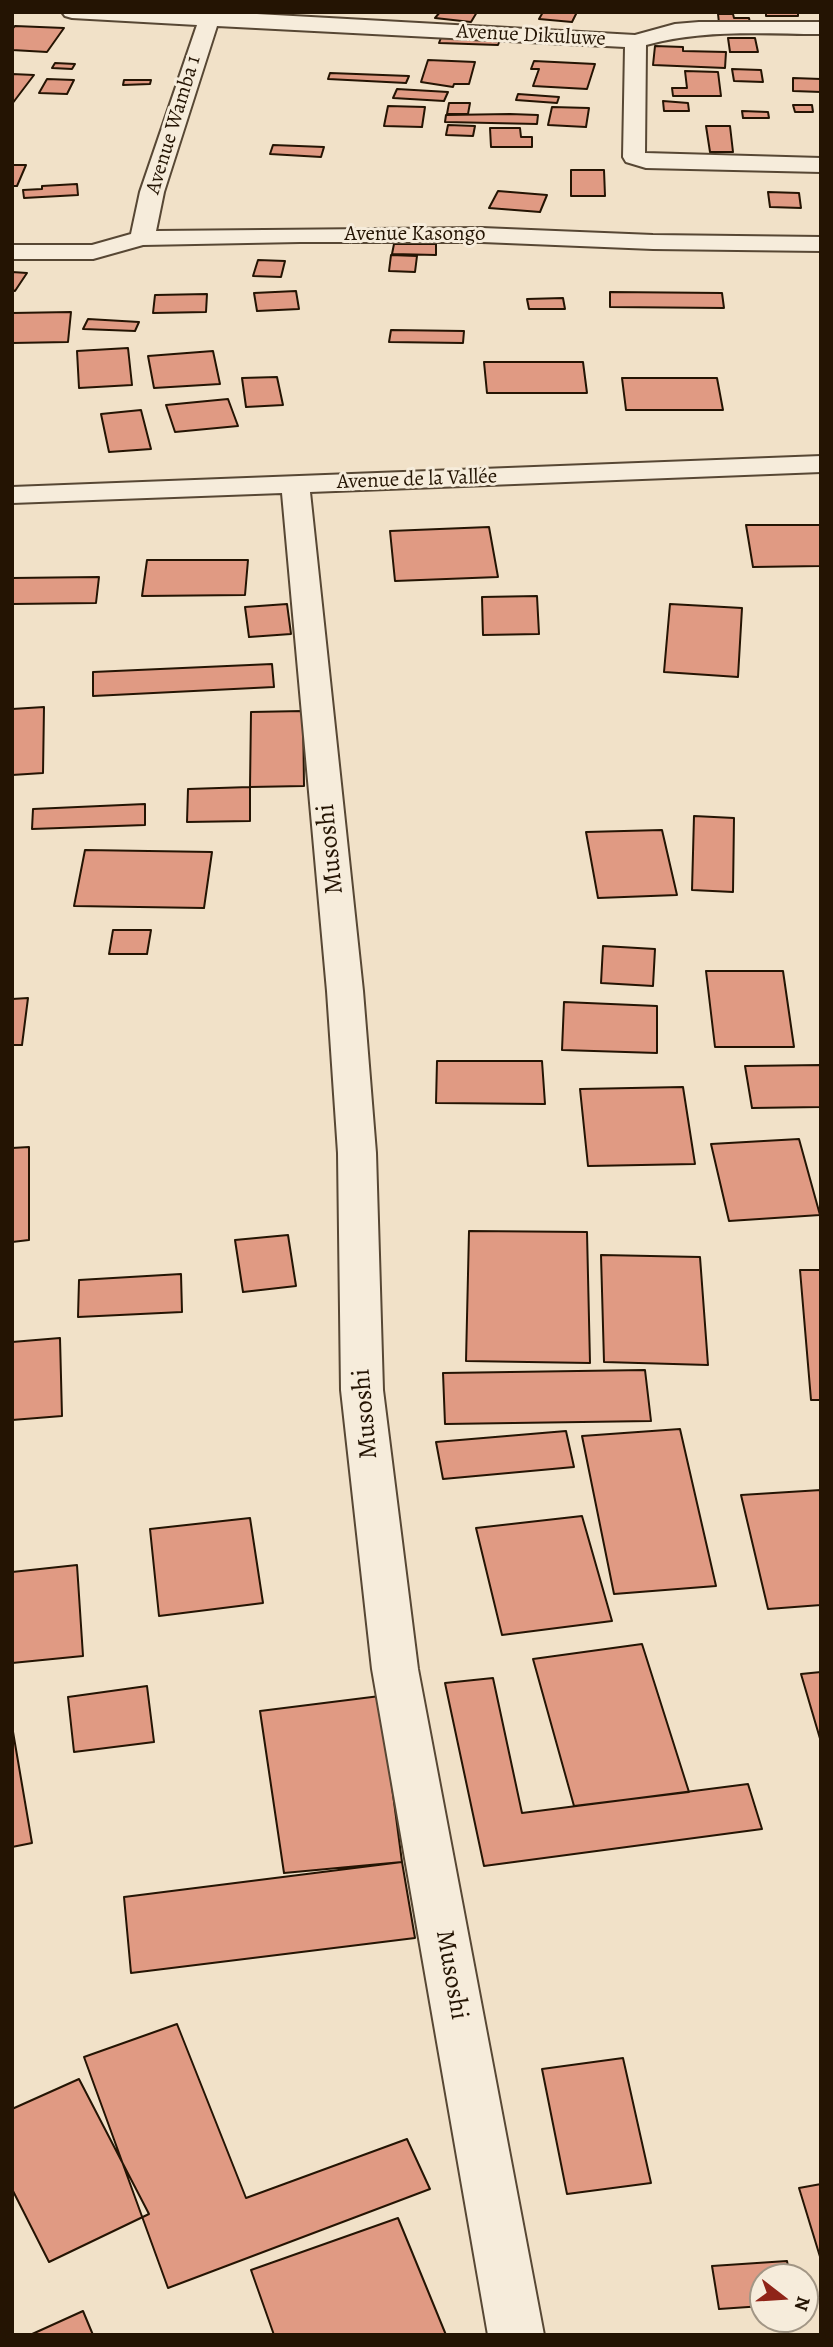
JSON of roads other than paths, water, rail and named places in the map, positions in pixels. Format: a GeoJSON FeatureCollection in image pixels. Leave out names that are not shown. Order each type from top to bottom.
{"type":"FeatureCollection","features":[{"type":"Feature","properties":{"kind":"street","name":"Avenue Dikuluwe"},"geometry":{"type":"LineString","coordinates":[[72,12],[209,15],[636,41],[676,21],[713,27],[821,28]]}},
{"type":"Feature","properties":{"kind":"street","name":"Avenue Wamba 1"},"geometry":{"type":"LineString","coordinates":[[142,239],[152,192],[209,15]]}},
{"type":"Feature","properties":{"kind":"street"},"geometry":{"type":"LineString","coordinates":[[636,41],[634,157],[652,162],[821,165]]}},
{"type":"Feature","properties":{"kind":"street","name":"Avenue Kasongo"},"geometry":{"type":"LineString","coordinates":[[12,252],[93,252],[124,241],[142,239],[456,235],[653,242],[821,244]]}},
{"type":"Feature","properties":{"kind":"street","name":"Avenue de la Vallée"},"geometry":{"type":"LineString","coordinates":[[12,495],[821,464]]}},
{"type":"Feature","properties":{"kind":"street","name":"Musoshi"},"geometry":{"type":"LineString","coordinates":[[295,485],[347,1018],[357,1153],[362,1390],[368,1443],[395,1669],[516,2335]]}}]}
